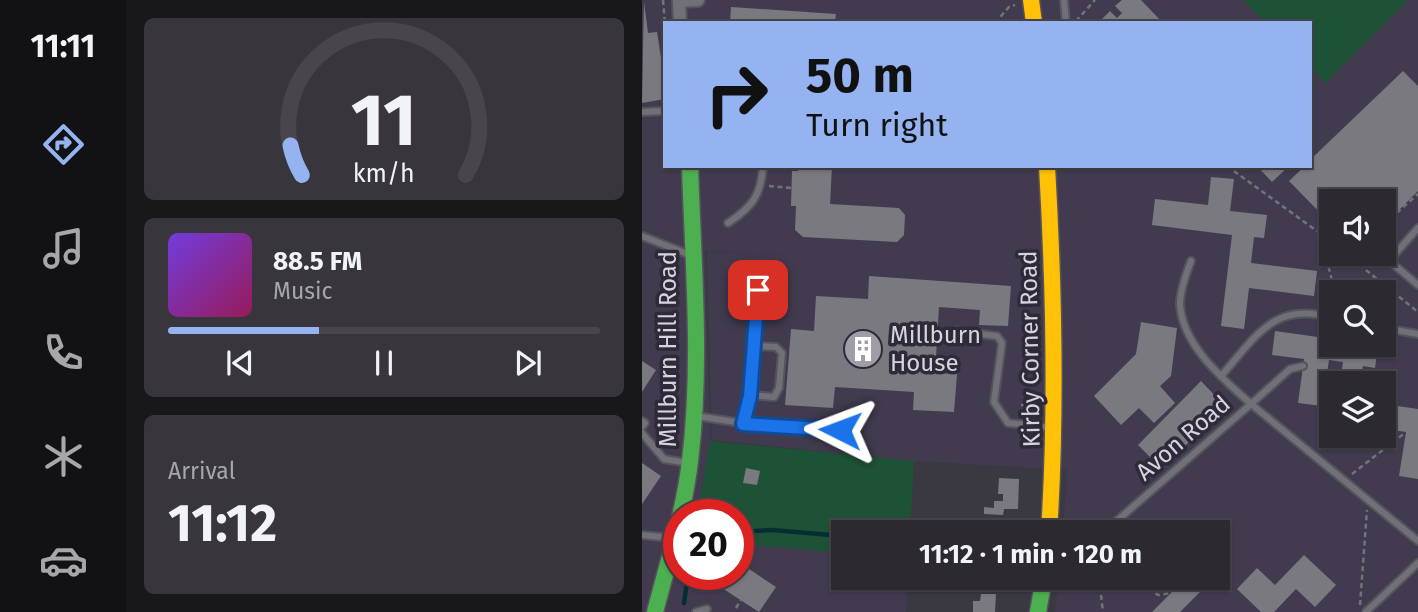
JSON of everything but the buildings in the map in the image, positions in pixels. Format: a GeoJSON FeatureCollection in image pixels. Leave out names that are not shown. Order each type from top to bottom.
{"type":"FeatureCollection","features":[{"type":"Feature","properties":{"kind":"street"},"geometry":{"type":"LineString","coordinates":[[680,21],[679,1],[698,0]]}},
{"type":"Feature","properties":{"kind":"street"},"geometry":{"type":"LineString","coordinates":[[1026,1],[1033,21]]}},
{"type":"Feature","properties":{"kind":"street","name":"Millburn Hill Road"},"geometry":{"type":"LineString","coordinates":[[682,499],[690,464],[695,416],[690,168]]}},
{"type":"Feature","properties":{"kind":"street","name":"Kirby Corner Road"},"geometry":{"type":"LineString","coordinates":[[1047,168],[1054,273],[1055,429],[1050,520]]}},
{"type":"Feature","properties":{"kind":"street","name":"Millburn Hill Road"},"geometry":{"type":"LineString","coordinates":[[655,612],[663,580]]}},
{"type":"Feature","properties":{"kind":"street"},"geometry":{"type":"LineString","coordinates":[[1038,612],[1042,590]]}},
{"type":"Feature","properties":{"kind":"lane"},"geometry":{"type":"LineString","coordinates":[[1064,0],[1066,21]]}},
{"type":"Feature","properties":{"kind":"lane"},"geometry":{"type":"LineString","coordinates":[[642,111],[663,111]]}},
{"type":"Feature","properties":{"kind":"lane"},"geometry":{"type":"LineString","coordinates":[[728,223],[749,209],[761,185],[763,168]]}},
{"type":"Feature","properties":{"kind":"lane"},"geometry":{"type":"LineString","coordinates":[[1418,228],[1415,237],[1394,254],[1393,264],[1418,285]]}},
{"type":"Feature","properties":{"kind":"lane"},"geometry":{"type":"LineString","coordinates":[[642,236],[692,255]]}},
{"type":"Feature","properties":{"kind":"lane"},"geometry":{"type":"LineString","coordinates":[[1191,261],[1184,279],[1180,304],[1189,333],[1201,355],[1221,376],[1251,404],[1290,369],[1303,366]]}},
{"type":"Feature","properties":{"kind":"lane"},"geometry":{"type":"LineString","coordinates":[[743,424],[750,396],[758,290]]}},
{"type":"Feature","properties":{"kind":"lane"},"geometry":{"type":"LineString","coordinates":[[1221,376],[1270,322],[1291,314],[1319,314]]}},
{"type":"Feature","properties":{"kind":"lane"},"geometry":{"type":"LineString","coordinates":[[1396,330],[1418,334]]}},
{"type":"Feature","properties":{"kind":"lane"},"geometry":{"type":"LineString","coordinates":[[956,331],[997,337],[1002,343],[994,402],[1008,423],[1055,429]]}},
{"type":"Feature","properties":{"kind":"lane"},"geometry":{"type":"LineString","coordinates":[[750,396],[774,397],[779,388],[782,353],[776,347],[754,346]]}},
{"type":"Feature","properties":{"kind":"lane","name":"Avon Road"},"geometry":{"type":"LineString","coordinates":[[1118,520],[1251,404],[1418,541]]}},
{"type":"Feature","properties":{"kind":"lane"},"geometry":{"type":"LineString","coordinates":[[695,416],[720,418],[743,424],[840,430]]}},
{"type":"Feature","properties":{"kind":"lane"},"geometry":{"type":"LineString","coordinates":[[642,421],[645,423],[642,430],[664,459],[690,464]]}},
{"type":"Feature","properties":{"kind":"lane"},"geometry":{"type":"LineString","coordinates":[[642,535],[663,538]]}},
{"type":"Feature","properties":{"kind":"lane"},"geometry":{"type":"LineString","coordinates":[[1366,612],[1418,563]]}},
{"type":"Feature","properties":{"kind":"lane"},"geometry":{"type":"LineString","coordinates":[[696,612],[707,609]]}},
{"type":"Feature","properties":{"kind":"path"},"geometry":{"type":"LineString","coordinates":[[663,0],[665,21]]}},
{"type":"Feature","properties":{"kind":"path"},"geometry":{"type":"LineString","coordinates":[[1076,21],[1095,0]]}},
{"type":"Feature","properties":{"kind":"path"},"geometry":{"type":"LineString","coordinates":[[997,21],[1009,7],[1026,1]]}},
{"type":"Feature","properties":{"kind":"path"},"geometry":{"type":"LineString","coordinates":[[1230,168],[1319,232]]}},
{"type":"Feature","properties":{"kind":"path"},"geometry":{"type":"LineString","coordinates":[[761,185],[791,188]]}},
{"type":"Feature","properties":{"kind":"path"},"geometry":{"type":"LineString","coordinates":[[1396,213],[1418,194]]}},
{"type":"Feature","properties":{"kind":"path"},"geometry":{"type":"LineString","coordinates":[[1363,266],[1418,313]]}},
{"type":"Feature","properties":{"kind":"path"},"geometry":{"type":"LineString","coordinates":[[1344,480],[1406,432]]}},
{"type":"Feature","properties":{"kind":"path"},"geometry":{"type":"LineString","coordinates":[[1359,612],[1367,500]]}},
{"type":"Feature","properties":{"kind":"path"},"geometry":{"type":"LineString","coordinates":[[1100,590],[1103,612]]}},
{"type":"Feature","properties":{"kind":"path"},"geometry":{"type":"LineString","coordinates":[[1152,590],[1158,594],[1171,593]]}},
{"type":"Feature","properties":{"kind":"path"},"geometry":{"type":"LineString","coordinates":[[736,608],[741,600]]}},
{"type":"Feature","properties":{"kind":"shaded area"},"geometry":{"type":"Polygon","coordinates":[[[642,0],[1418,0],[1418,612],[1055,612],[1057,590],[1230,590],[1230,520],[1064,520],[1067,470],[915,461],[712,440],[707,252],[806,256],[705,251],[710,441],[700,499],[663,499],[663,590],[754,590],[754,545],[831,552],[831,590],[907,590],[906,612],[642,612],[642,0]]]}},
{"type":"Feature","properties":{"kind":"green space"},"geometry":{"type":"Polygon","coordinates":[[[1243,0],[1408,0],[1325,83],[1312,69],[1312,21],[1264,21],[1243,0]]]}},
{"type":"Feature","properties":{"kind":"green space"},"geometry":{"type":"Polygon","coordinates":[[[710,441],[914,461],[911,520],[831,520],[831,552],[754,545],[754,499],[700,499],[710,441]]]}},
{"type":"Feature","properties":{"kind":"waterway"},"geometry":{"type":"LineString","coordinates":[[754,531],[831,535]]}},
{"type":"Feature","properties":{"kind":"waterway"},"geometry":{"type":"LineString","coordinates":[[684,603],[686,590]]}},
{"type":"Feature","properties":{"kind":"traffic: fast"},"geometry":{"type":"LineString","coordinates":[[655,612],[684,499],[694,424],[696,314],[690,168]]}},
{"type":"Feature","properties":{"kind":"traffic: fast"},"geometry":{"type":"LineString","coordinates":[[1038,612],[1042,590]]}},
{"type":"Feature","properties":{"kind":"traffic: slow"},"geometry":{"type":"LineString","coordinates":[[1031,0],[1034,21]]}},
{"type":"Feature","properties":{"kind":"traffic: slow"},"geometry":{"type":"LineString","coordinates":[[1047,168],[1054,349],[1050,520]]}},
{"type":"Feature","properties":{"kind":"place","name":"Millburn House"},"geometry":{"type":"Point","coordinates":[863,349]}},
{"type":"Feature","properties":{"kind":"route"},"geometry":{"type":"LineString","coordinates":[[758,290],[750,396],[743,424],[840,430]]}}]}
